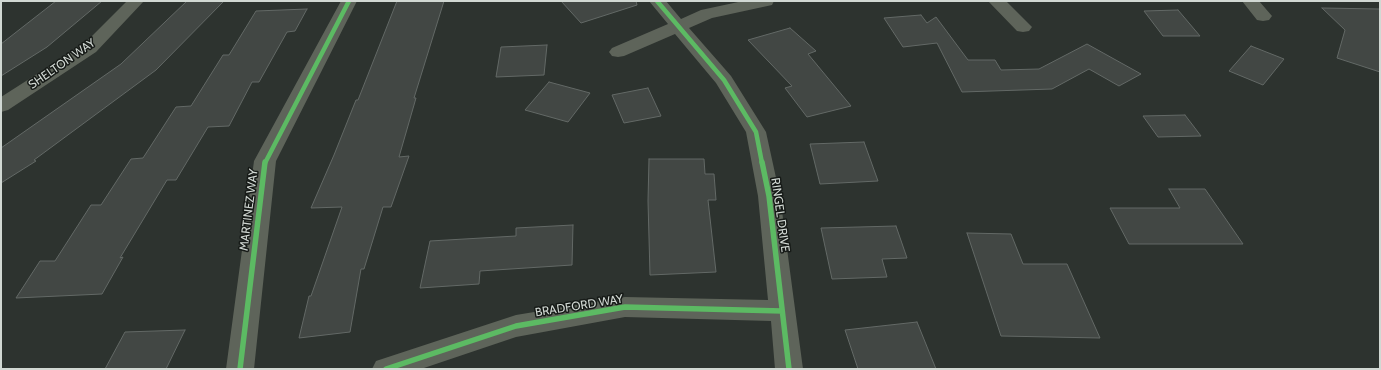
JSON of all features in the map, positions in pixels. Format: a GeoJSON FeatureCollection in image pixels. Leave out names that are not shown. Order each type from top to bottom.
{"type":"FeatureCollection","features":[{"type":"Feature","properties":{"kind":"street","name":"SHELTON WAY"},"geometry":{"type":"LineString","coordinates":[[1,106],[90,48],[136,1]]}},
{"type":"Feature","properties":{"kind":"street","name":"MARTINEZ WAY"},"geometry":{"type":"LineString","coordinates":[[240,369],[265,161],[349,1]]}},
{"type":"Feature","properties":{"kind":"street","name":"RINGEL DRIVE"},"geometry":{"type":"LineString","coordinates":[[657,1],[724,80],[756,132],[769,196],[789,369]]}},
{"type":"Feature","properties":{"kind":"street"},"geometry":{"type":"LineString","coordinates":[[618,52],[707,14],[766,1]]}},
{"type":"Feature","properties":{"kind":"street"},"geometry":{"type":"LineString","coordinates":[[996,1],[1023,27]]}},
{"type":"Feature","properties":{"kind":"street"},"geometry":{"type":"LineString","coordinates":[[1250,1],[1263,16]]}},
{"type":"Feature","properties":{"kind":"street","name":"BRADFORD WAY"},"geometry":{"type":"LineString","coordinates":[[386,369],[516,326],[625,308],[782,311]]}},
{"type":"Feature","properties":{"kind":"building"},"geometry":{"type":"Polygon","coordinates":[[[56,1],[102,1],[47,47],[1,76],[1,44],[56,1]]]}},
{"type":"Feature","properties":{"kind":"building"},"geometry":{"type":"Polygon","coordinates":[[[187,1],[224,1],[156,70],[34,160],[36,161],[1,183],[1,148],[121,64],[187,1]]]}},
{"type":"Feature","properties":{"kind":"building"},"geometry":{"type":"Polygon","coordinates":[[[397,1],[444,1],[414,98],[416,98],[399,157],[409,156],[391,207],[383,207],[364,269],[361,269],[350,332],[299,338],[309,296],[311,296],[342,207],[311,208],[356,100],[358,100],[397,1]]]}},
{"type":"Feature","properties":{"kind":"building"},"geometry":{"type":"Polygon","coordinates":[[[561,1],[636,1],[637,5],[581,23],[561,1]]]}},
{"type":"Feature","properties":{"kind":"building"},"geometry":{"type":"Polygon","coordinates":[[[1322,8],[1380,9],[1380,72],[1337,58],[1345,30],[1322,8]]]}},
{"type":"Feature","properties":{"kind":"building"},"geometry":{"type":"Polygon","coordinates":[[[307,9],[295,31],[287,32],[259,82],[252,82],[229,126],[208,127],[176,180],[167,180],[120,258],[123,257],[102,294],[16,298],[40,261],[55,261],[91,205],[101,205],[131,159],[143,158],[176,107],[191,106],[223,55],[229,55],[256,11],[307,9]]]}},
{"type":"Feature","properties":{"kind":"building"},"geometry":{"type":"Polygon","coordinates":[[[1178,10],[1200,36],[1163,36],[1144,11],[1178,10]]]}},
{"type":"Feature","properties":{"kind":"building"},"geometry":{"type":"Polygon","coordinates":[[[921,15],[927,23],[936,17],[968,60],[995,60],[1001,70],[1039,69],[1087,44],[1141,74],[1119,86],[1089,69],[1052,89],[962,92],[937,43],[903,47],[884,18],[921,15]]]}},
{"type":"Feature","properties":{"kind":"building"},"geometry":{"type":"Polygon","coordinates":[[[790,28],[816,51],[808,54],[851,106],[807,117],[785,88],[792,86],[748,40],[790,28]]]}},
{"type":"Feature","properties":{"kind":"building"},"geometry":{"type":"Polygon","coordinates":[[[547,45],[544,75],[496,77],[501,47],[547,45]]]}},
{"type":"Feature","properties":{"kind":"building"},"geometry":{"type":"Polygon","coordinates":[[[1251,46],[1284,59],[1263,85],[1229,71],[1251,46]]]}},
{"type":"Feature","properties":{"kind":"building"},"geometry":{"type":"Polygon","coordinates":[[[549,82],[590,93],[568,122],[525,110],[549,82]]]}},
{"type":"Feature","properties":{"kind":"building"},"geometry":{"type":"Polygon","coordinates":[[[648,88],[661,116],[624,123],[612,95],[648,88]]]}},
{"type":"Feature","properties":{"kind":"building"},"geometry":{"type":"Polygon","coordinates":[[[1185,115],[1201,136],[1158,137],[1143,116],[1185,115]]]}},
{"type":"Feature","properties":{"kind":"building"},"geometry":{"type":"Polygon","coordinates":[[[864,142],[878,181],[820,184],[810,144],[864,142]]]}},
{"type":"Feature","properties":{"kind":"building"},"geometry":{"type":"Polygon","coordinates":[[[649,159],[704,159],[705,174],[714,174],[716,200],[708,200],[716,272],[650,275],[648,201],[649,159]]]}},
{"type":"Feature","properties":{"kind":"building"},"geometry":{"type":"Polygon","coordinates":[[[1169,189],[1205,189],[1243,244],[1129,244],[1110,208],[1180,208],[1169,189]]]}},
{"type":"Feature","properties":{"kind":"building"},"geometry":{"type":"Polygon","coordinates":[[[573,225],[572,265],[480,271],[479,284],[420,288],[430,241],[516,236],[516,228],[573,225]]]}},
{"type":"Feature","properties":{"kind":"building"},"geometry":{"type":"Polygon","coordinates":[[[896,226],[907,258],[882,259],[887,277],[832,279],[821,228],[896,226]]]}},
{"type":"Feature","properties":{"kind":"building"},"geometry":{"type":"Polygon","coordinates":[[[967,233],[1011,234],[1023,264],[1067,264],[1100,338],[1001,336],[967,233]]]}},
{"type":"Feature","properties":{"kind":"building"},"geometry":{"type":"Polygon","coordinates":[[[917,322],[936,369],[858,369],[845,330],[917,322]]]}},
{"type":"Feature","properties":{"kind":"building"},"geometry":{"type":"Polygon","coordinates":[[[185,330],[166,369],[105,369],[125,332],[185,330]]]}},
{"type":"Feature","properties":{"kind":"cycle path"},"geometry":{"type":"LineString","coordinates":[[240,369],[265,161],[349,1]]}},
{"type":"Feature","properties":{"kind":"cycle path"},"geometry":{"type":"LineString","coordinates":[[657,1],[724,80],[756,132],[769,196],[789,369]]}},
{"type":"Feature","properties":{"kind":"cycle path"},"geometry":{"type":"LineString","coordinates":[[386,369],[516,326],[625,307],[782,311]]}}]}
